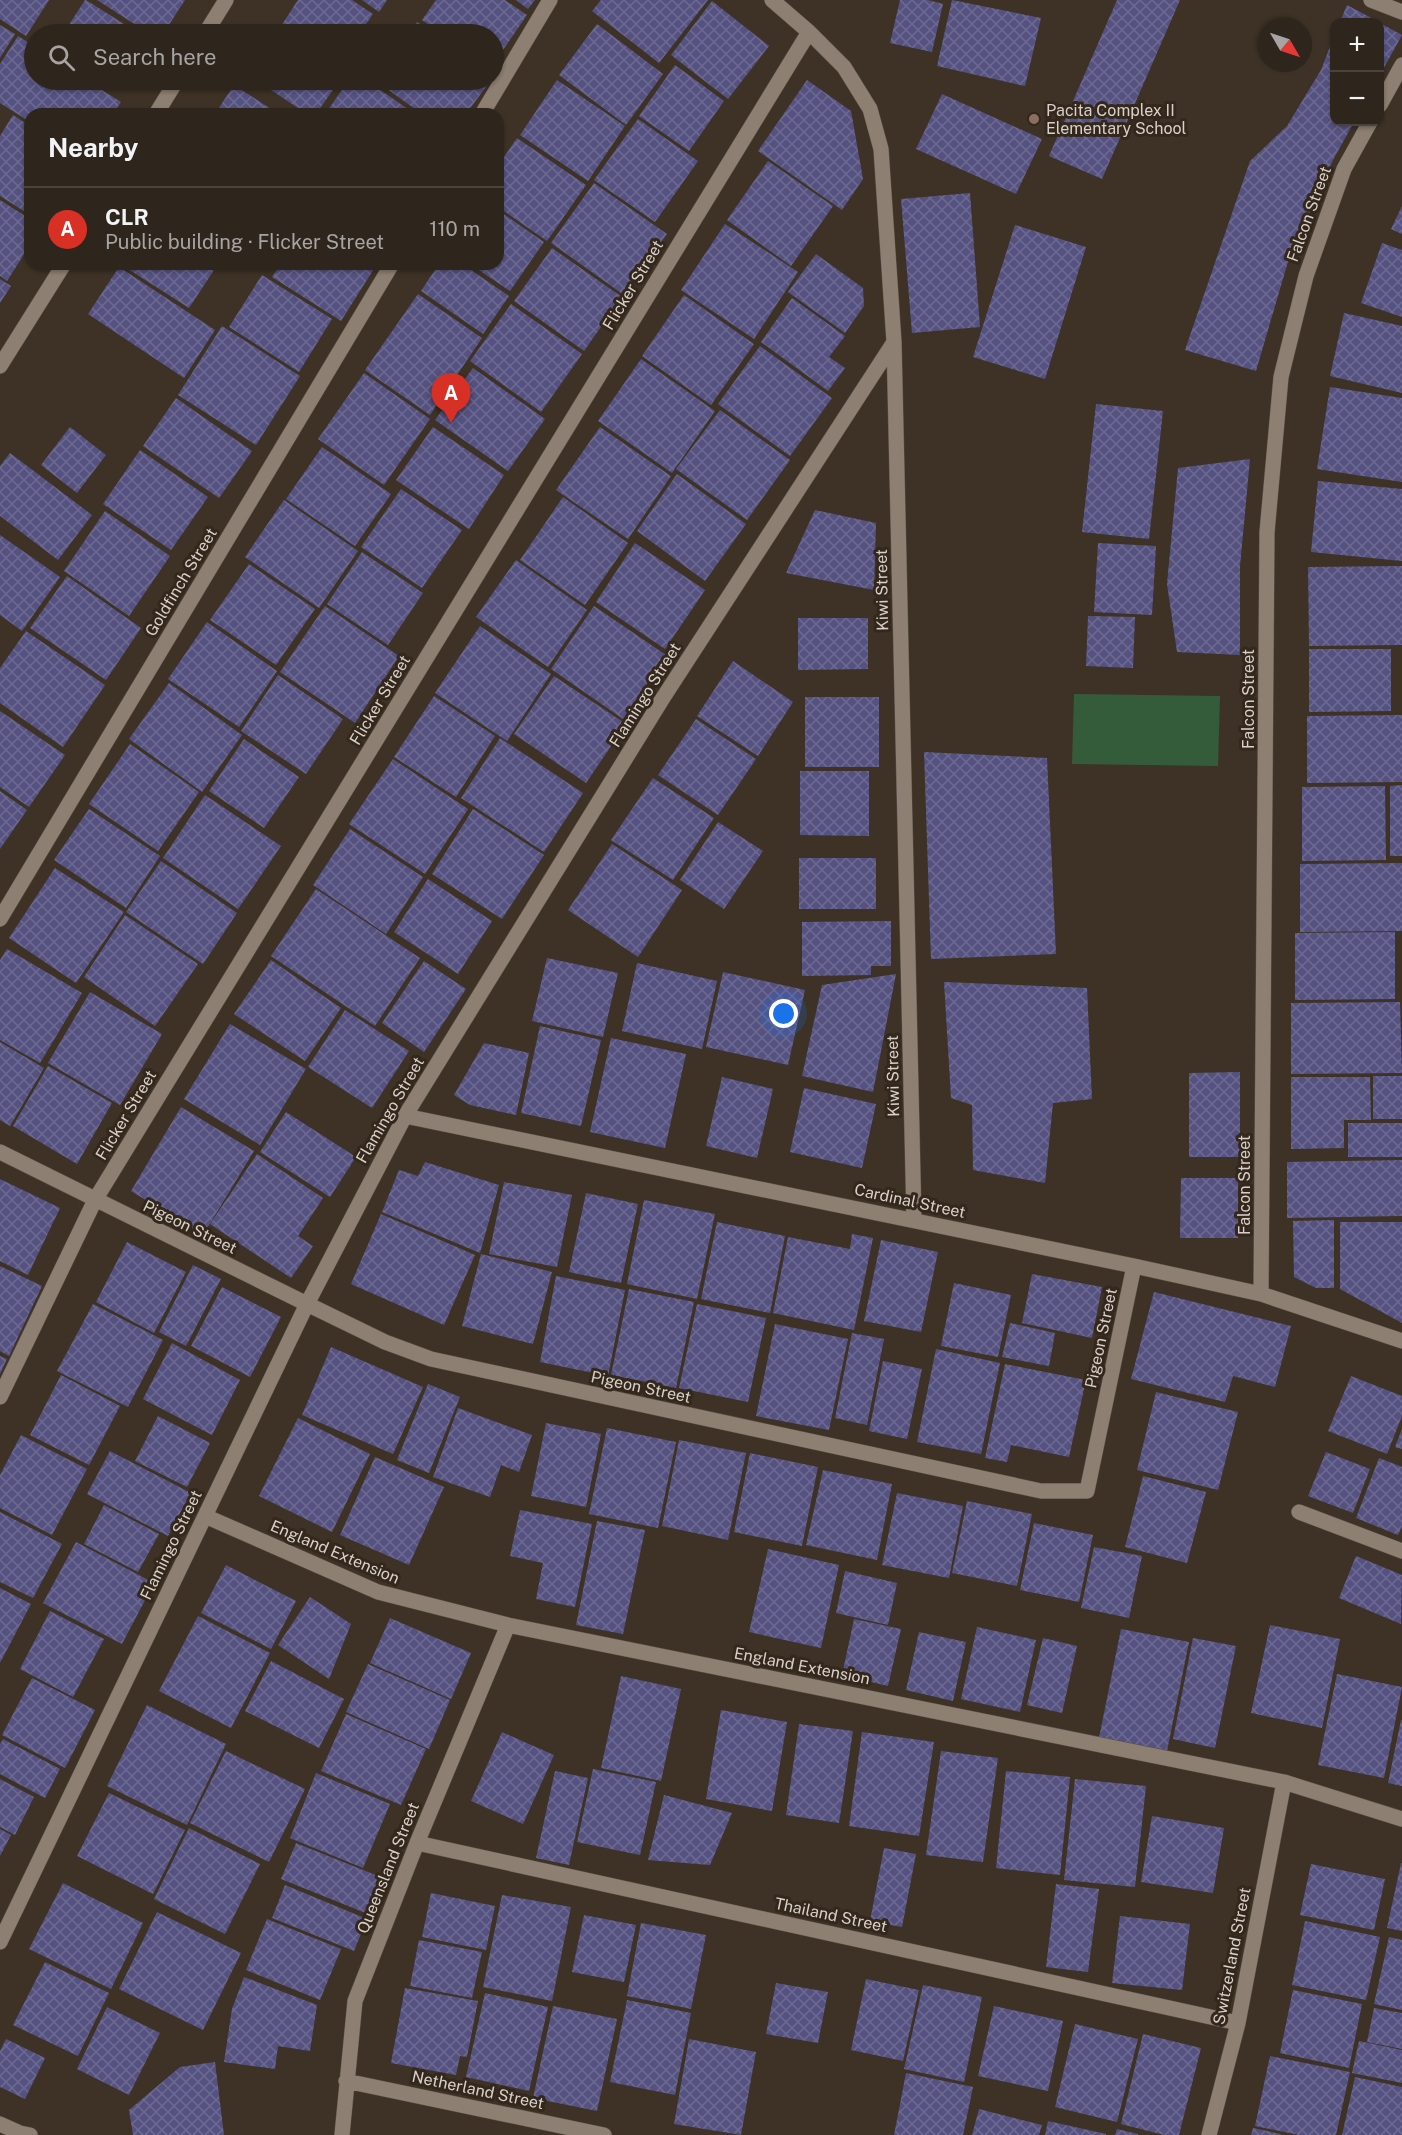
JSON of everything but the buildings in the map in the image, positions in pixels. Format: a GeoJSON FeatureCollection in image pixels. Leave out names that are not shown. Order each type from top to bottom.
{"type":"FeatureCollection","features":[{"type":"Feature","properties":{"kind":"street"},"geometry":{"type":"LineString","coordinates":[[211,24],[226,0]]}},
{"type":"Feature","properties":{"kind":"street"},"geometry":{"type":"LineString","coordinates":[[504,77],[550,0]]}},
{"type":"Feature","properties":{"kind":"street","name":"Kiwi Street"},"geometry":{"type":"LineString","coordinates":[[772,0],[844,67],[870,109],[881,149],[894,342],[914,1221]]}},
{"type":"Feature","properties":{"kind":"street"},"geometry":{"type":"LineString","coordinates":[[1371,0],[1402,12]]}},
{"type":"Feature","properties":{"kind":"street","name":"Flicker Street"},"geometry":{"type":"LineString","coordinates":[[0,1397],[95,1200],[809,32]]}},
{"type":"Feature","properties":{"kind":"street"},"geometry":{"type":"LineString","coordinates":[[1384,98],[1402,65]]}},
{"type":"Feature","properties":{"kind":"street"},"geometry":{"type":"LineString","coordinates":[[160,108],[171,90]]}},
{"type":"Feature","properties":{"kind":"street"},"geometry":{"type":"LineString","coordinates":[[486,108],[496,90]]}},
{"type":"Feature","properties":{"kind":"street","name":"Falcon Street"},"geometry":{"type":"LineString","coordinates":[[1261,1294],[1267,532],[1281,377],[1306,276],[1344,169],[1368,126]]}},
{"type":"Feature","properties":{"kind":"street"},"geometry":{"type":"LineString","coordinates":[[0,366],[59,270]]}},
{"type":"Feature","properties":{"kind":"street","name":"Goldfinch Street"},"geometry":{"type":"LineString","coordinates":[[0,919],[388,270]]}},
{"type":"Feature","properties":{"kind":"street","name":"Flamingo Street"},"geometry":{"type":"LineString","coordinates":[[0,1942],[307,1304],[405,1116],[661,701],[894,342]]}},
{"type":"Feature","properties":{"kind":"street","name":"Cardinal Street"},"geometry":{"type":"LineString","coordinates":[[405,1116],[1261,1294],[1402,1341]]}},
{"type":"Feature","properties":{"kind":"street","name":"Pigeon Street"},"geometry":{"type":"LineString","coordinates":[[0,1152],[385,1342],[431,1359],[471,1370],[1041,1491],[1087,1491],[1134,1266]]}},
{"type":"Feature","properties":{"kind":"street"},"geometry":{"type":"LineString","coordinates":[[1299,1512],[1402,1551]]}},
{"type":"Feature","properties":{"kind":"street","name":"England Extension"},"geometry":{"type":"LineString","coordinates":[[205,1516],[378,1592],[508,1626],[1284,1782],[1402,1819]]}},
{"type":"Feature","properties":{"kind":"street","name":"Queensland Street"},"geometry":{"type":"LineString","coordinates":[[342,2135],[355,2001],[417,1843],[508,1626]]}},
{"type":"Feature","properties":{"kind":"street","name":"Switzerland Street"},"geometry":{"type":"LineString","coordinates":[[1209,2135],[1238,2023],[1284,1782]]}},
{"type":"Feature","properties":{"kind":"street","name":"Thailand Street"},"geometry":{"type":"LineString","coordinates":[[417,1843],[1238,2023]]}},
{"type":"Feature","properties":{"kind":"street","name":"Netherland Street"},"geometry":{"type":"LineString","coordinates":[[346,2081],[603,2135]]}},
{"type":"Feature","properties":{"kind":"street"},"geometry":{"type":"LineString","coordinates":[[0,2124],[30,2135]]}},
{"type":"Feature","properties":{"kind":"green space"},"geometry":{"type":"Polygon","coordinates":[[[1074,694],[1220,696],[1218,766],[1072,764],[1074,694]]]}},
{"type":"Feature","properties":{"kind":"place","name":"Pacita Complex II Elementary School"},"geometry":{"type":"Point","coordinates":[1034,119]}},
{"type":"Feature","properties":{"kind":"place","name":"CLR"},"geometry":{"type":"Point","coordinates":[451,423]}}]}
